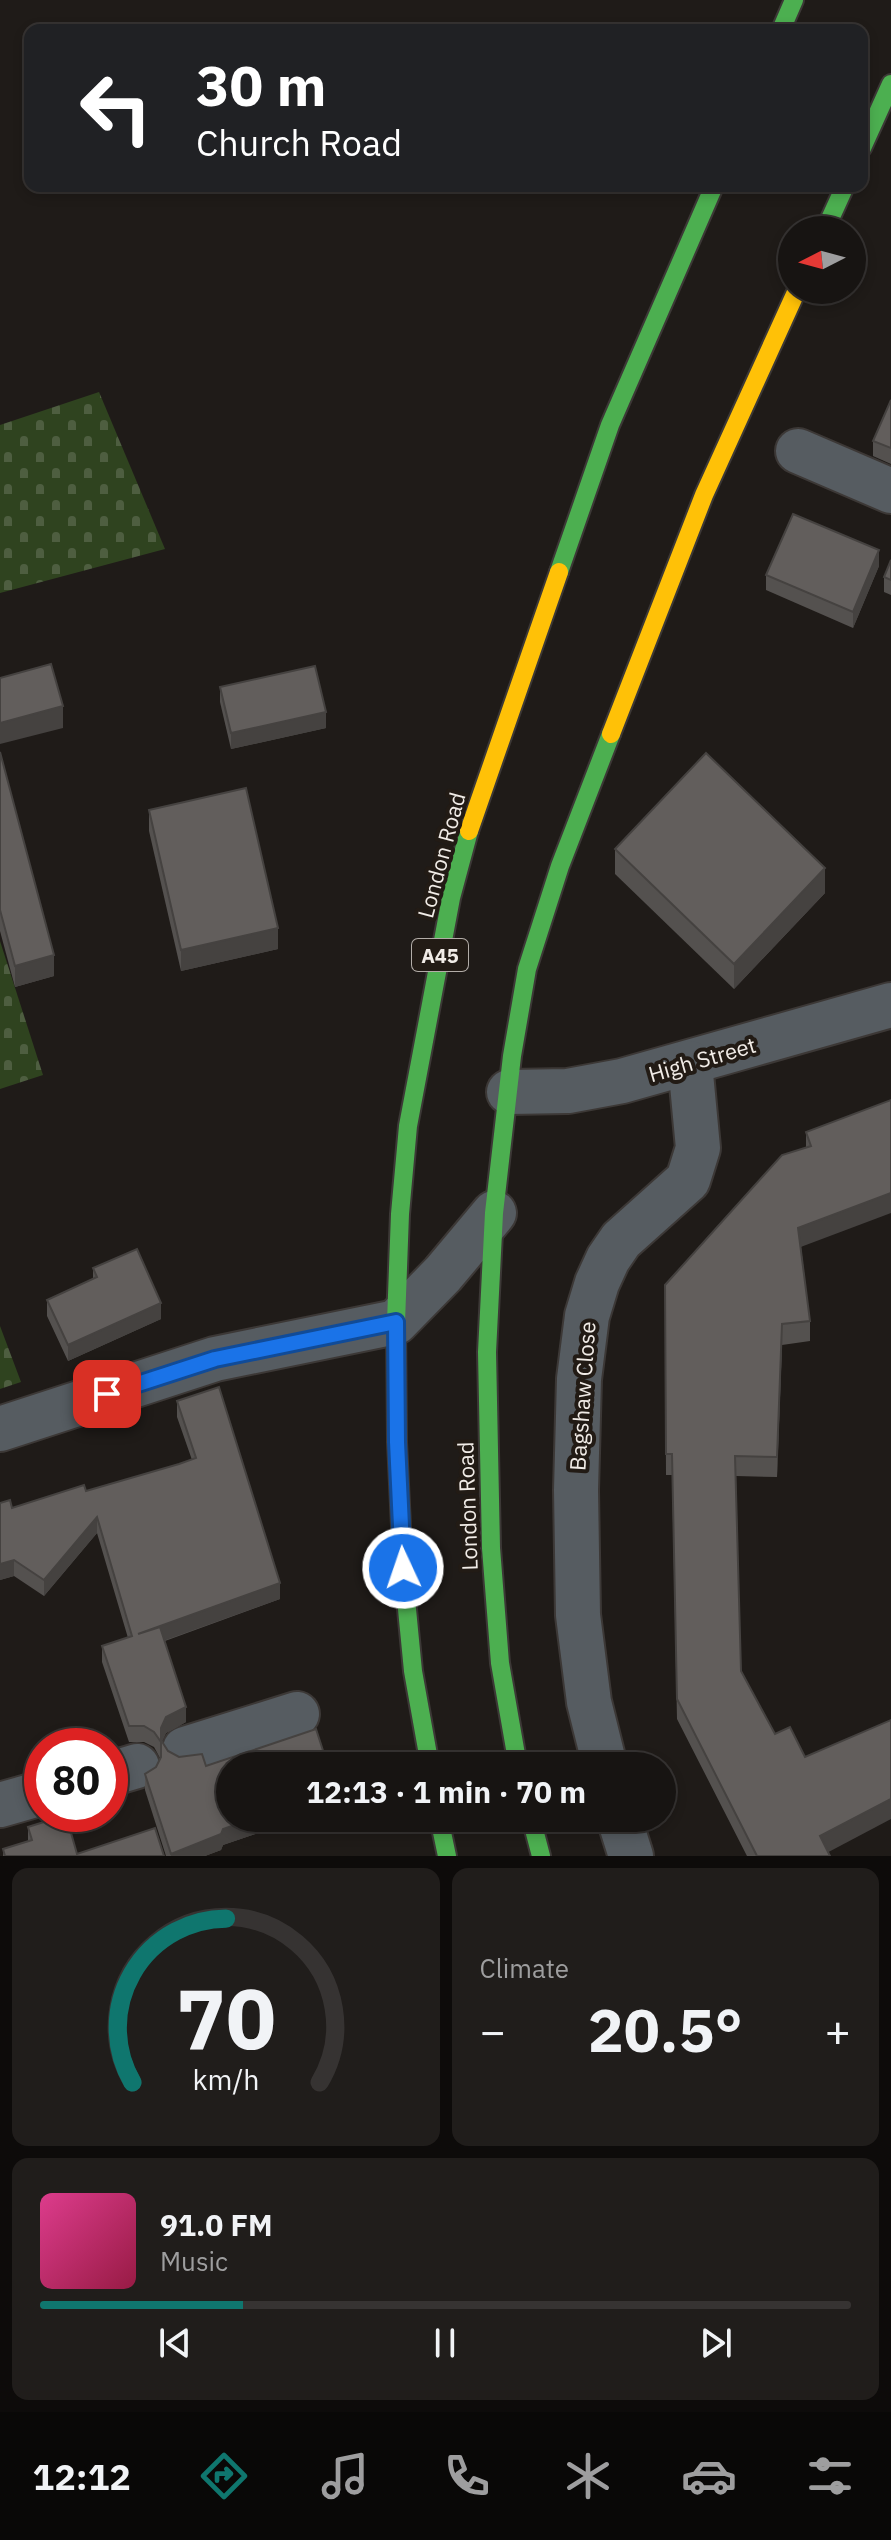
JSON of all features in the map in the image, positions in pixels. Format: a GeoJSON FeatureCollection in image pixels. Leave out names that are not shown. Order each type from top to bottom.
{"type":"FeatureCollection","features":[{"type":"Feature","properties":{"kind":"highway"},"geometry":{"type":"LineString","coordinates":[[784,24],[794,0]]}},
{"type":"Feature","properties":{"kind":"highway"},"geometry":{"type":"LineString","coordinates":[[868,135],[891,84]]}},
{"type":"Feature","properties":{"kind":"highway","name":"London Road"},"geometry":{"type":"LineString","coordinates":[[427,1752],[413,1671],[403,1568],[397,1442],[396,1322],[400,1214],[408,1126],[451,898],[468,834],[610,425],[711,192]]}},
{"type":"Feature","properties":{"kind":"highway"},"geometry":{"type":"LineString","coordinates":[[831,216],[842,192]]}},
{"type":"Feature","properties":{"kind":"highway","name":"London Road"},"geometry":{"type":"LineString","coordinates":[[516,1752],[500,1663],[491,1548],[487,1352],[494,1213],[527,969],[560,866],[704,495],[791,304]]}},
{"type":"Feature","properties":{"kind":"highway"},"geometry":{"type":"LineString","coordinates":[[442,1832],[447,1856]]}},
{"type":"Feature","properties":{"kind":"highway"},"geometry":{"type":"LineString","coordinates":[[535,1832],[541,1856]]}},
{"type":"Feature","properties":{"kind":"street"},"geometry":{"type":"LineString","coordinates":[[798,451],[891,491]]}},
{"type":"Feature","properties":{"kind":"street","name":"High Street"},"geometry":{"type":"LineString","coordinates":[[509,1092],[568,1091],[622,1081],[891,1005]]}},
{"type":"Feature","properties":{"kind":"street","name":"Bagshaw Close"},"geometry":{"type":"LineString","coordinates":[[602,1752],[589,1702],[578,1615],[576,1490],[579,1379],[587,1316],[597,1283],[621,1240],[688,1180],[698,1148],[690,1063]]}},
{"type":"Feature","properties":{"kind":"street"},"geometry":{"type":"LineString","coordinates":[[0,1429],[215,1359],[396,1322],[443,1274],[494,1213]]}},
{"type":"Feature","properties":{"kind":"street"},"geometry":{"type":"LineString","coordinates":[[185,1749],[297,1714]]}},
{"type":"Feature","properties":{"kind":"street"},"geometry":{"type":"LineString","coordinates":[[0,1805],[24,1798]]}},
{"type":"Feature","properties":{"kind":"street"},"geometry":{"type":"LineString","coordinates":[[623,1832],[631,1856]]}},
{"type":"Feature","properties":{"kind":"green space"},"geometry":{"type":"Polygon","coordinates":[[[99,392],[165,549],[0,593],[0,425],[99,392]]]}},
{"type":"Feature","properties":{"kind":"green space"},"geometry":{"type":"Polygon","coordinates":[[[0,941],[43,1075],[0,1089],[0,941]]]}},
{"type":"Feature","properties":{"kind":"green space"},"geometry":{"type":"Polygon","coordinates":[[[0,1326],[21,1382],[0,1389],[0,1326]]]}},
{"type":"Feature","properties":{"kind":"building"},"geometry":{"type":"Polygon","coordinates":[[[891,400],[891,448],[873,441],[891,400]]]}},
{"type":"Feature","properties":{"kind":"building"},"geometry":{"type":"Polygon","coordinates":[[[793,514],[879,550],[853,612],[766,575],[793,514]]]}},
{"type":"Feature","properties":{"kind":"building"},"geometry":{"type":"Polygon","coordinates":[[[891,560],[891,580],[884,577],[891,560]]]}},
{"type":"Feature","properties":{"kind":"building"},"geometry":{"type":"Polygon","coordinates":[[[51,664],[63,706],[0,723],[0,678],[51,664]]]}},
{"type":"Feature","properties":{"kind":"building"},"geometry":{"type":"Polygon","coordinates":[[[315,666],[326,712],[231,733],[220,687],[315,666]]]}},
{"type":"Feature","properties":{"kind":"building"},"geometry":{"type":"Polygon","coordinates":[[[0,752],[54,955],[15,966],[0,910],[0,752]]]}},
{"type":"Feature","properties":{"kind":"building"},"geometry":{"type":"Polygon","coordinates":[[[706,753],[825,868],[734,964],[615,849],[706,753]]]}},
{"type":"Feature","properties":{"kind":"building"},"geometry":{"type":"Polygon","coordinates":[[[246,788],[278,928],[181,950],[149,810],[246,788]]]}},
{"type":"Feature","properties":{"kind":"building"},"geometry":{"type":"Polygon","coordinates":[[[891,1100],[891,1193],[798,1228],[810,1321],[782,1324],[777,1457],[735,1456],[741,1671],[775,1734],[790,1727],[805,1757],[891,1720],[891,1799],[820,1836],[830,1856],[757,1856],[677,1699],[672,1454],[666,1454],[665,1285],[782,1155],[811,1146],[806,1132],[891,1100]]]}},
{"type":"Feature","properties":{"kind":"building"},"geometry":{"type":"Polygon","coordinates":[[[137,1249],[161,1303],[68,1345],[47,1300],[97,1277],[93,1268],[137,1249]]]}},
{"type":"Feature","properties":{"kind":"building"},"geometry":{"type":"Polygon","coordinates":[[[219,1387],[280,1583],[138,1634],[160,1627],[186,1707],[166,1717],[161,1728],[161,1740],[168,1751],[179,1757],[202,1754],[206,1766],[216,1763],[216,1832],[221,1834],[171,1854],[145,1774],[156,1767],[161,1757],[161,1742],[154,1732],[144,1726],[129,1726],[102,1646],[132,1636],[97,1517],[44,1580],[14,1560],[0,1564],[0,1503],[10,1500],[12,1508],[84,1485],[86,1491],[196,1458],[177,1401],[219,1387]]]}},
{"type":"Feature","properties":{"kind":"building"},"geometry":{"type":"Polygon","coordinates":[[[316,1729],[323,1752],[248,1752],[316,1729]]]}},
{"type":"Feature","properties":{"kind":"building"},"geometry":{"type":"Polygon","coordinates":[[[155,1828],[164,1856],[5,1856],[3,1849],[32,1840],[30,1832],[71,1832],[77,1854],[155,1828]]]}},
{"type":"Feature","properties":{"kind":"traffic: fast"},"geometry":{"type":"LineString","coordinates":[[784,24],[794,0]]}},
{"type":"Feature","properties":{"kind":"traffic: fast"},"geometry":{"type":"LineString","coordinates":[[868,135],[891,84]]}},
{"type":"Feature","properties":{"kind":"traffic: fast"},"geometry":{"type":"LineString","coordinates":[[559,572],[610,425],[711,192]]}},
{"type":"Feature","properties":{"kind":"traffic: fast"},"geometry":{"type":"LineString","coordinates":[[831,216],[842,192]]}},
{"type":"Feature","properties":{"kind":"traffic: fast"},"geometry":{"type":"LineString","coordinates":[[516,1752],[500,1663],[491,1548],[487,1352],[494,1213],[512,1056],[527,969],[560,866],[611,734]]}},
{"type":"Feature","properties":{"kind":"traffic: fast"},"geometry":{"type":"LineString","coordinates":[[427,1752],[413,1671],[403,1568],[397,1442],[396,1322],[400,1214],[408,1126],[451,898],[469,831]]}},
{"type":"Feature","properties":{"kind":"traffic: fast"},"geometry":{"type":"LineString","coordinates":[[442,1832],[447,1856]]}},
{"type":"Feature","properties":{"kind":"traffic: fast"},"geometry":{"type":"LineString","coordinates":[[535,1832],[541,1856]]}},
{"type":"Feature","properties":{"kind":"traffic: slow"},"geometry":{"type":"LineString","coordinates":[[611,734],[704,495],[791,304]]}},
{"type":"Feature","properties":{"kind":"traffic: slow"},"geometry":{"type":"LineString","coordinates":[[469,831],[559,572]]}},
{"type":"Feature","properties":{"kind":"route"},"geometry":{"type":"LineString","coordinates":[[107,1394],[215,1359],[396,1322],[397,1442],[403,1568]]}}]}
